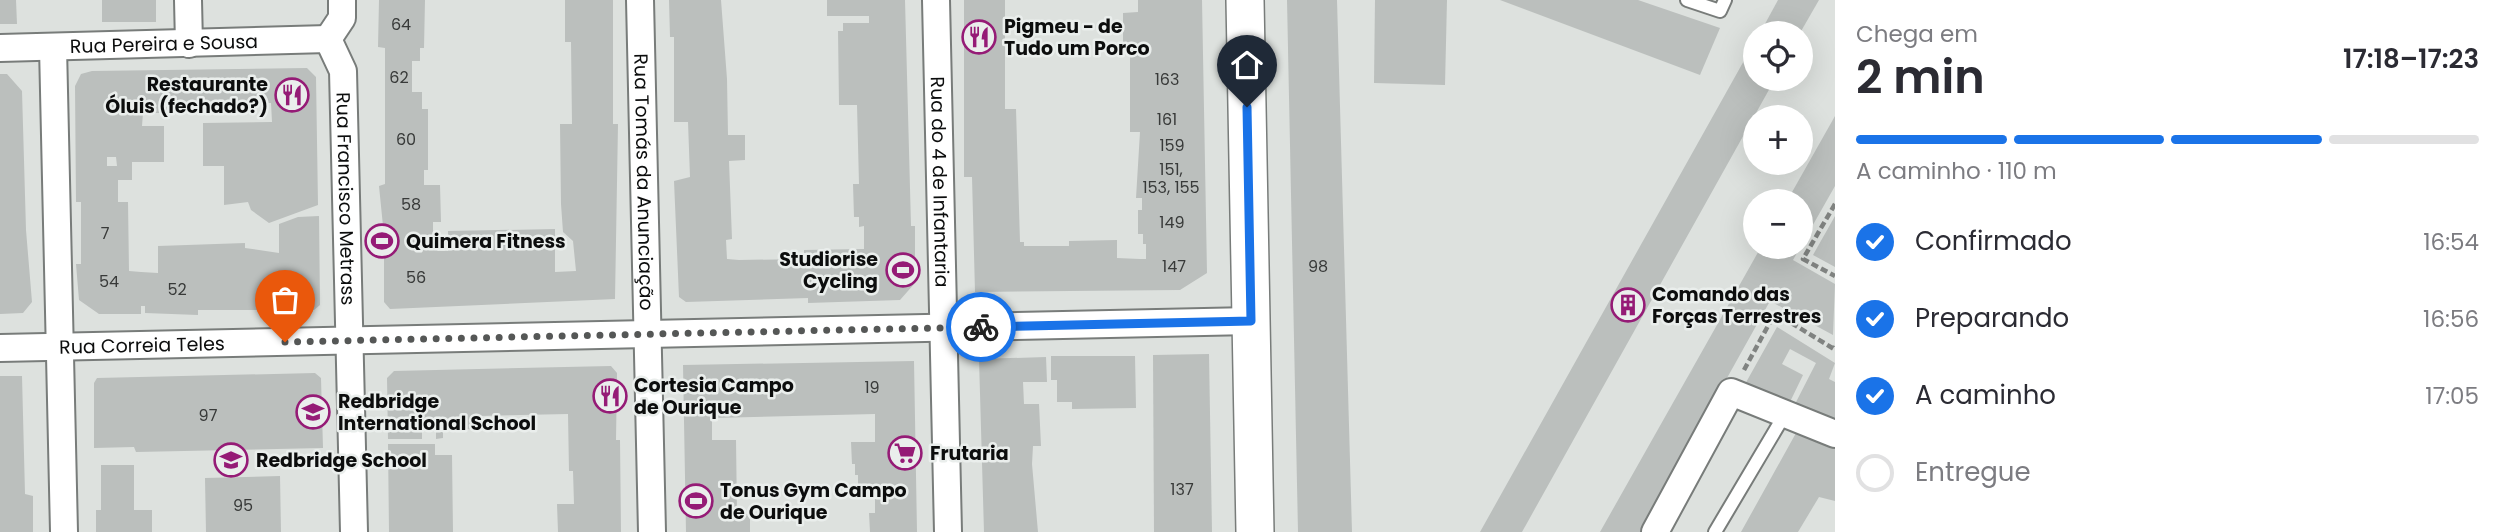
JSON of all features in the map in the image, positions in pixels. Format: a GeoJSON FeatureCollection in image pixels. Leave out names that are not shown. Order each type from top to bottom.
{"type":"FeatureCollection","features":[{"type":"Feature","properties":{"kind":"main road"},"geometry":{"type":"LineString","coordinates":[[1245,0],[1255,532]]}},
{"type":"Feature","properties":{"kind":"street"},"geometry":{"type":"LineString","coordinates":[[188,0],[189,44]]}},
{"type":"Feature","properties":{"kind":"street"},"geometry":{"type":"LineString","coordinates":[[328,39],[342,18],[342,0]]}},
{"type":"Feature","properties":{"kind":"street","name":"Rua Tomás da Anunciação"},"geometry":{"type":"LineString","coordinates":[[640,0],[652,532]]}},
{"type":"Feature","properties":{"kind":"street","name":"Rua do 4 de Infantaria"},"geometry":{"type":"LineString","coordinates":[[936,0],[948,532]]}},
{"type":"Feature","properties":{"kind":"street","name":"Rua Pereira e Sousa"},"geometry":{"type":"LineString","coordinates":[[0,48],[328,39]]}},
{"type":"Feature","properties":{"kind":"street","name":"Rua Francisco Metrass"},"geometry":{"type":"LineString","coordinates":[[328,39],[343,71],[354,532]]}},
{"type":"Feature","properties":{"kind":"street"},"geometry":{"type":"LineString","coordinates":[[53,47],[64,532]]}},
{"type":"Feature","properties":{"kind":"street","name":"Rua Correia Teles"},"geometry":{"type":"LineString","coordinates":[[0,348],[1251,321]]}},
{"type":"Feature","properties":{"kind":"street"},"geometry":{"type":"LineString","coordinates":[[1655,532],[1731,392],[1835,434]]}},
{"type":"Feature","properties":{"kind":"lane"},"geometry":{"type":"LineString","coordinates":[[1687,0],[1723,6]]}},
{"type":"Feature","properties":{"kind":"lane"},"geometry":{"type":"LineString","coordinates":[[1715,532],[1785,414]]}},
{"type":"Feature","properties":{"kind":"path"},"geometry":{"type":"LineString","coordinates":[[1835,204],[1803,259],[1835,276]]}},
{"type":"Feature","properties":{"kind":"path"},"geometry":{"type":"LineString","coordinates":[[1731,392],[1775,313],[1834,349],[1835,346]]}},
{"type":"Feature","properties":{"kind":"building"},"geometry":{"type":"Polygon","coordinates":[[[0,0],[16,0],[17,24],[0,24],[0,0]]]}},
{"type":"Feature","properties":{"kind":"building"},"geometry":{"type":"Polygon","coordinates":[[[102,0],[156,0],[156,22],[102,22],[102,0]]]}},
{"type":"Feature","properties":{"kind":"building"},"geometry":{"type":"Polygon","coordinates":[[[379,0],[425,0],[424,48],[420,48],[420,61],[412,61],[412,92],[422,92],[422,109],[428,109],[428,170],[424,170],[424,185],[440,185],[441,222],[433,222],[433,247],[438,251],[448,251],[448,231],[555,229],[555,272],[576,271],[573,241],[563,232],[561,204],[560,124],[572,124],[571,42],[565,42],[565,0],[613,0],[613,124],[618,124],[615,299],[390,309],[384,302],[384,236],[379,186],[385,184],[385,48],[378,47],[379,0]]]}},
{"type":"Feature","properties":{"kind":"building"},"geometry":{"type":"Polygon","coordinates":[[[669,0],[721,0],[728,135],[745,135],[745,160],[729,161],[732,239],[726,240],[727,259],[739,260],[804,259],[804,250],[864,249],[864,226],[859,227],[859,217],[854,217],[853,184],[859,184],[857,105],[839,105],[838,31],[843,31],[843,23],[869,23],[869,16],[827,16],[827,0],[905,0],[915,283],[900,300],[808,303],[808,298],[686,302],[679,297],[674,181],[690,177],[688,122],[674,122],[674,37],[670,37],[669,0]]]}},
{"type":"Feature","properties":{"kind":"building"},"geometry":{"type":"Polygon","coordinates":[[[964,0],[1005,0],[1005,109],[1016,109],[1020,242],[1024,242],[1024,246],[1069,246],[1069,241],[1117,240],[1117,258],[1146,259],[1143,234],[1138,234],[1138,210],[1142,210],[1142,198],[1136,198],[1140,132],[1130,132],[1130,53],[1123,53],[1123,13],[1138,12],[1138,0],[1202,0],[1207,273],[1180,290],[975,292],[972,177],[964,177],[964,0]]]}},
{"type":"Feature","properties":{"kind":"building"},"geometry":{"type":"Polygon","coordinates":[[[1287,0],[1337,0],[1352,532],[1298,532],[1287,0]]]}},
{"type":"Feature","properties":{"kind":"building"},"geometry":{"type":"Polygon","coordinates":[[[1375,0],[1447,0],[1445,85],[1374,83],[1375,0]]]}},
{"type":"Feature","properties":{"kind":"building"},"geometry":{"type":"Polygon","coordinates":[[[1500,0],[1638,0],[1720,28],[1700,75],[1500,0]]]}},
{"type":"Feature","properties":{"kind":"building"},"geometry":{"type":"Polygon","coordinates":[[[1778,0],[1819,0],[1807,21],[1767,21],[1778,0]]]}},
{"type":"Feature","properties":{"kind":"building","name":"Comando das Forças Terrestres"},"geometry":{"type":"Polygon","coordinates":[[[1743,62],[1743,91],[1768,91],[1760,105],[1743,105],[1743,136],[1522,532],[1480,532],[1743,62]]]}},
{"type":"Feature","properties":{"kind":"building"},"geometry":{"type":"Polygon","coordinates":[[[307,68],[316,77],[318,205],[269,223],[251,210],[248,202],[224,205],[224,166],[203,166],[203,123],[272,122],[271,103],[221,104],[221,113],[143,113],[142,126],[164,126],[164,162],[132,162],[132,180],[118,180],[118,202],[128,202],[129,271],[141,272],[158,273],[158,246],[245,243],[245,248],[279,253],[279,224],[298,217],[319,216],[320,305],[314,310],[198,310],[198,315],[145,313],[145,306],[141,306],[141,314],[99,314],[79,300],[76,264],[81,264],[81,202],[76,202],[75,86],[81,74],[92,71],[307,68]],[[107,157],[107,166],[117,166],[116,157],[107,157]]]}},
{"type":"Feature","properties":{"kind":"building"},"geometry":{"type":"Polygon","coordinates":[[[0,74],[7,74],[22,91],[26,230],[32,302],[23,313],[0,314],[0,74]]]}},
{"type":"Feature","properties":{"kind":"building"},"geometry":{"type":"Polygon","coordinates":[[[1835,116],[1835,186],[1813,225],[1813,189],[1794,189],[1802,175],[1813,175],[1813,155],[1835,116]]]}},
{"type":"Feature","properties":{"kind":"building"},"geometry":{"type":"Polygon","coordinates":[[[1835,216],[1835,267],[1813,255],[1835,216]]]}},
{"type":"Feature","properties":{"kind":"building","name":"Comando das Forças Terrestres"},"geometry":{"type":"Polygon","coordinates":[[[1754,259],[1794,259],[1835,284],[1833,335],[1770,301],[1641,532],[1600,532],[1754,259]]]}},
{"type":"Feature","properties":{"kind":"building"},"geometry":{"type":"Polygon","coordinates":[[[1777,327],[1835,363],[1829,379],[1835,382],[1835,423],[1794,406],[1816,363],[1790,349],[1782,364],[1803,375],[1789,404],[1744,386],[1777,327]]]}},
{"type":"Feature","properties":{"kind":"building"},"geometry":{"type":"Polygon","coordinates":[[[1209,354],[1212,532],[1154,532],[1153,355],[1209,354]]]}},
{"type":"Feature","properties":{"kind":"building"},"geometry":{"type":"Polygon","coordinates":[[[1051,356],[1135,356],[1136,408],[1072,409],[1072,402],[1057,402],[1057,380],[1051,380],[1051,356]]]}},
{"type":"Feature","properties":{"kind":"building"},"geometry":{"type":"Polygon","coordinates":[[[1046,357],[1047,382],[1023,382],[1024,404],[1039,404],[1041,446],[1033,446],[1032,464],[1038,532],[984,532],[979,359],[1046,357]]]}},
{"type":"Feature","properties":{"kind":"building"},"geometry":{"type":"Polygon","coordinates":[[[914,361],[917,532],[870,532],[869,513],[875,513],[875,490],[858,490],[858,475],[855,475],[855,464],[852,464],[851,442],[875,442],[875,414],[712,418],[712,440],[736,440],[737,514],[750,514],[750,532],[686,532],[683,365],[914,361]]]}},
{"type":"Feature","properties":{"kind":"building"},"geometry":{"type":"Polygon","coordinates":[[[611,366],[617,373],[616,440],[620,440],[621,532],[558,532],[557,504],[574,504],[573,471],[569,471],[568,414],[478,416],[478,429],[443,430],[443,438],[436,439],[436,427],[422,427],[422,439],[388,439],[387,378],[394,371],[611,366]]]}},
{"type":"Feature","properties":{"kind":"building","name":"Redbridge School"},"geometry":{"type":"Polygon","coordinates":[[[315,373],[321,378],[323,448],[136,452],[134,447],[94,448],[94,383],[97,378],[315,373]]]}},
{"type":"Feature","properties":{"kind":"building"},"geometry":{"type":"Polygon","coordinates":[[[0,376],[22,376],[25,494],[33,496],[33,532],[0,532],[0,376]]]}},
{"type":"Feature","properties":{"kind":"building"},"geometry":{"type":"Polygon","coordinates":[[[1796,433],[1835,448],[1835,501],[1819,497],[1798,532],[1741,532],[1796,433]]]}},
{"type":"Feature","properties":{"kind":"building"},"geometry":{"type":"Polygon","coordinates":[[[388,444],[435,444],[435,455],[452,455],[453,532],[389,532],[388,444]]]}},
{"type":"Feature","properties":{"kind":"building"},"geometry":{"type":"Polygon","coordinates":[[[101,465],[134,465],[134,510],[152,510],[152,532],[96,532],[96,510],[101,510],[101,465]]]}},
{"type":"Feature","properties":{"kind":"building"},"geometry":{"type":"Polygon","coordinates":[[[280,476],[281,532],[206,532],[205,478],[280,476]]]}},
{"type":"Feature","properties":{"kind":"way so far"},"geometry":{"type":"LineString","coordinates":[[285,342],[981,327]]}},
{"type":"Feature","properties":{"kind":"place","name":"Pigmeu - de Tudo um Porco"},"geometry":{"type":"Point","coordinates":[979,37]}},
{"type":"Feature","properties":{"kind":"place","name":"Restaurante Óluis (fechado?)"},"geometry":{"type":"Point","coordinates":[292,95]}},
{"type":"Feature","properties":{"kind":"place","name":"Quimera Fitness"},"geometry":{"type":"Point","coordinates":[382,241]}},
{"type":"Feature","properties":{"kind":"place","name":"Studiorise Cycling"},"geometry":{"type":"Point","coordinates":[903,270]}},
{"type":"Feature","properties":{"kind":"place","name":"Comando das Forças Terrestres"},"geometry":{"type":"Point","coordinates":[1628,305]}},
{"type":"Feature","properties":{"kind":"place","name":"Cortesia Campo de Ourique"},"geometry":{"type":"Point","coordinates":[610,396]}},
{"type":"Feature","properties":{"kind":"place","name":"Redbridge International School"},"geometry":{"type":"Point","coordinates":[313,412]}},
{"type":"Feature","properties":{"kind":"place","name":"Frutaria"},"geometry":{"type":"Point","coordinates":[905,453]}},
{"type":"Feature","properties":{"kind":"place","name":"Redbridge School"},"geometry":{"type":"Point","coordinates":[231,460]}},
{"type":"Feature","properties":{"kind":"place","name":"Tonus Gym Campo de Ourique"},"geometry":{"type":"Point","coordinates":[696,501]}},
{"type":"Feature","properties":{"kind":"route"},"geometry":{"type":"LineString","coordinates":[[981,327],[1251,321],[1247,107]]}}]}
